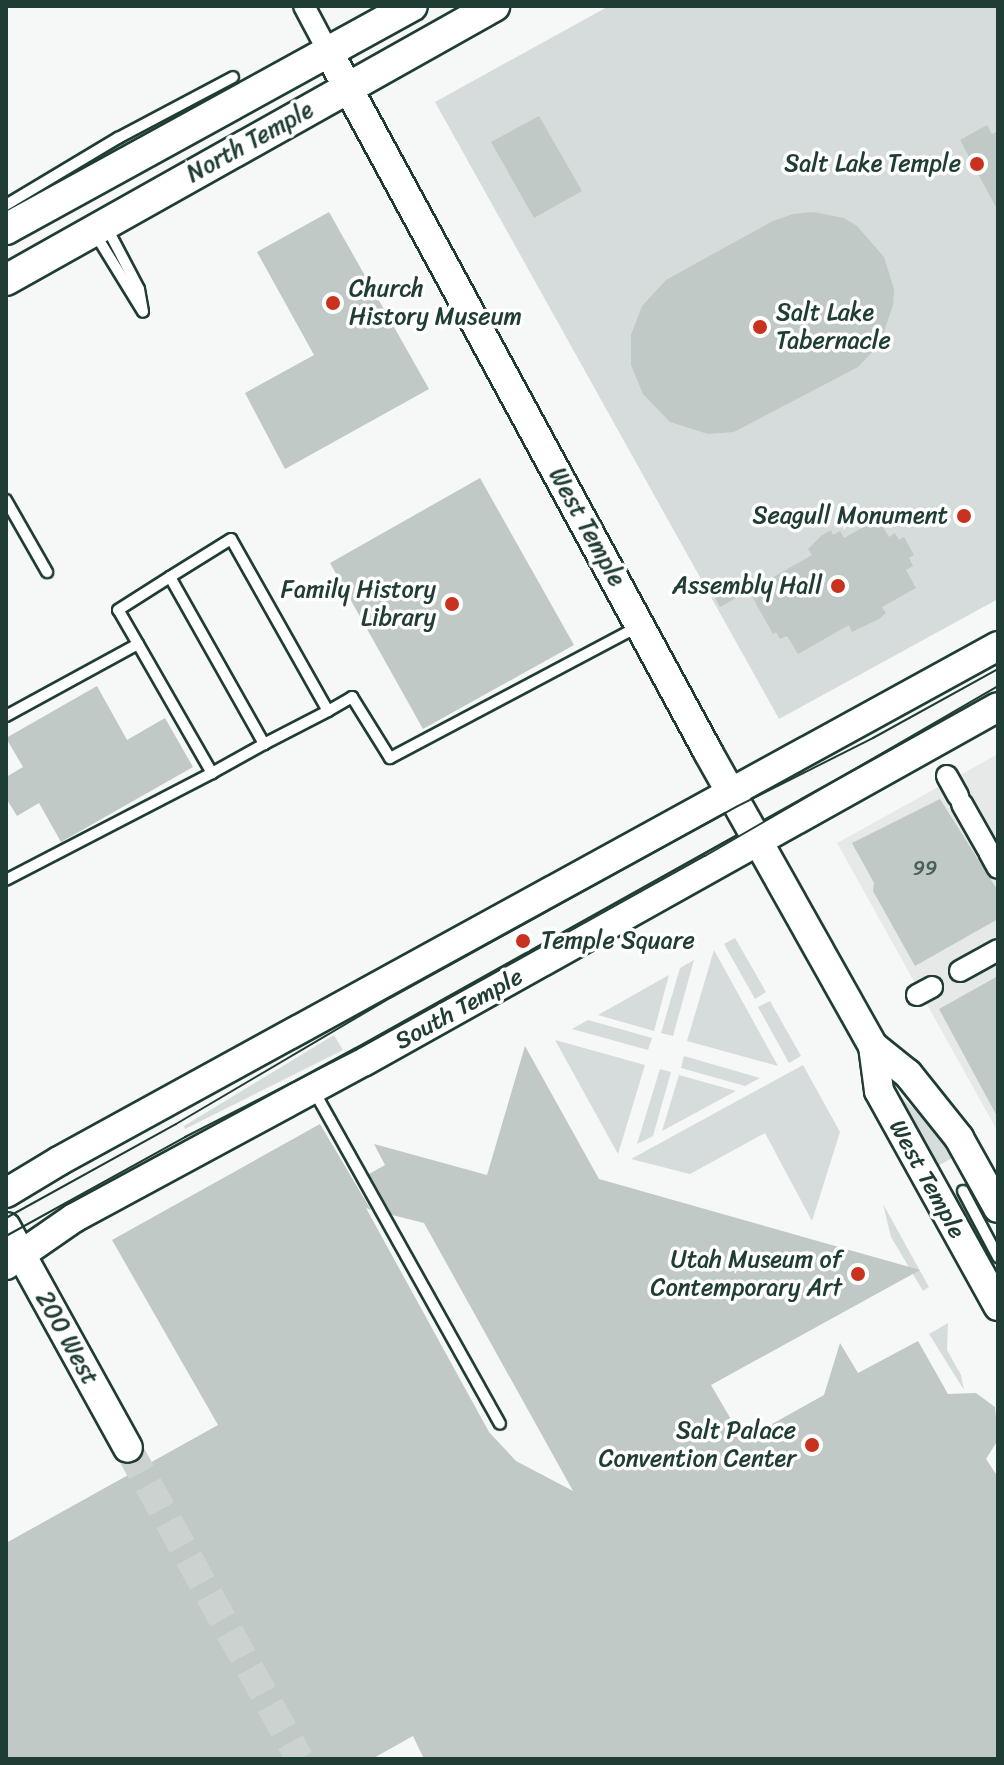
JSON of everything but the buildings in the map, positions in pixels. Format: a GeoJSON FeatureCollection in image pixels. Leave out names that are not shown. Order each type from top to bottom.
{"type":"FeatureCollection","features":[{"type":"Feature","properties":{"kind":"main road","name":"North Temple"},"geometry":{"type":"LineString","coordinates":[[6,229],[412,6]]}},
{"type":"Feature","properties":{"kind":"main road","name":"North Temple"},"geometry":{"type":"LineString","coordinates":[[6,280],[494,6]]}},
{"type":"Feature","properties":{"kind":"street","name":"West Temple"},"geometry":{"type":"LineString","coordinates":[[304,6],[731,793],[873,1046],[879,1091],[998,1306]]}},
{"type":"Feature","properties":{"kind":"street"},"geometry":{"type":"LineString","coordinates":[[6,1193],[59,1161],[998,646]]}},
{"type":"Feature","properties":{"kind":"street","name":"South Temple"},"geometry":{"type":"LineString","coordinates":[[13,1260],[74,1218],[313,1089],[998,707]]}},
{"type":"Feature","properties":{"kind":"street"},"geometry":{"type":"LineString","coordinates":[[947,776],[991,856]]}},
{"type":"Feature","properties":{"kind":"street"},"geometry":{"type":"LineString","coordinates":[[960,971],[998,950]]}},
{"type":"Feature","properties":{"kind":"street","name":"West Temple"},"geometry":{"type":"LineString","coordinates":[[873,1046],[908,1074],[959,1138],[998,1208]]}},
{"type":"Feature","properties":{"kind":"street","name":"200 West"},"geometry":{"type":"LineString","coordinates":[[6,1227],[13,1260],[128,1448]]}},
{"type":"Feature","properties":{"kind":"lane"},"geometry":{"type":"LineString","coordinates":[[6,205],[118,138],[233,77]]}},
{"type":"Feature","properties":{"kind":"lane"},"geometry":{"type":"LineString","coordinates":[[99,227],[139,289],[143,312],[123,285],[99,227]]}},
{"type":"Feature","properties":{"kind":"lane"},"geometry":{"type":"LineString","coordinates":[[6,500],[47,572]]}},
{"type":"Feature","properties":{"kind":"lane"},"geometry":{"type":"LineString","coordinates":[[212,773],[118,610],[231,539],[328,711]]}},
{"type":"Feature","properties":{"kind":"lane"},"geometry":{"type":"LineString","coordinates":[[170,577],[264,744]]}},
{"type":"Feature","properties":{"kind":"lane"},"geometry":{"type":"LineString","coordinates":[[6,880],[352,697],[390,758],[640,625]]}},
{"type":"Feature","properties":{"kind":"lane"},"geometry":{"type":"LineString","coordinates":[[6,716],[138,644]]}},
{"type":"Feature","properties":{"kind":"lane"},"geometry":{"type":"LineString","coordinates":[[313,1089],[500,1424]]}},
{"type":"Feature","properties":{"kind":"lane"},"geometry":{"type":"LineString","coordinates":[[963,1191],[998,1257]]}},
{"type":"Feature","properties":{"kind":"shaded area"},"geometry":{"type":"Polygon","coordinates":[[[609,6],[998,6],[998,599],[779,719],[435,102],[609,6]]]}},
{"type":"Feature","properties":{"kind":"shaded area"},"geometry":{"type":"Polygon","coordinates":[[[998,754],[998,1132],[837,843],[998,754]]]}},
{"type":"Feature","properties":{"kind":"shaded area"},"geometry":{"type":"Polygon","coordinates":[[[735,938],[766,992],[755,999],[724,944],[735,938]]]}},
{"type":"Feature","properties":{"kind":"shaded area"},"geometry":{"type":"Polygon","coordinates":[[[714,950],[778,1066],[687,1041],[714,950]]]}},
{"type":"Feature","properties":{"kind":"shaded area"},"geometry":{"type":"Polygon","coordinates":[[[694,960],[673,1036],[661,1033],[680,968],[694,960]]]}},
{"type":"Feature","properties":{"kind":"shaded area"},"geometry":{"type":"Polygon","coordinates":[[[669,975],[654,1031],[598,1015],[669,975]]]}},
{"type":"Feature","properties":{"kind":"shaded area"},"geometry":{"type":"Polygon","coordinates":[[[770,1001],[801,1056],[789,1063],[758,1007],[770,1001]]]}},
{"type":"Feature","properties":{"kind":"shaded area"},"geometry":{"type":"Polygon","coordinates":[[[588,1020],[652,1038],[648,1050],[572,1029],[588,1020]]]}},
{"type":"Feature","properties":{"kind":"shaded area"},"geometry":{"type":"Polygon","coordinates":[[[334,1035],[343,1050],[185,1129],[184,1126],[334,1035]]]}},
{"type":"Feature","properties":{"kind":"shaded area"},"geometry":{"type":"Polygon","coordinates":[[[555,1040],[645,1065],[618,1154],[555,1040]]]}},
{"type":"Feature","properties":{"kind":"shaded area"},"geometry":{"type":"Polygon","coordinates":[[[684,1056],[760,1078],[745,1086],[681,1068],[684,1056]]]}},
{"type":"Feature","properties":{"kind":"shaded area"},"geometry":{"type":"Polygon","coordinates":[[[803,1065],[840,1132],[812,1221],[765,1133],[690,1174],[631,1159],[803,1065]]]}},
{"type":"Feature","properties":{"kind":"shaded area"},"geometry":{"type":"Polygon","coordinates":[[[660,1069],[671,1072],[653,1136],[637,1144],[660,1069]]]}},
{"type":"Feature","properties":{"kind":"shaded area"},"geometry":{"type":"Polygon","coordinates":[[[679,1075],[736,1091],[662,1131],[679,1075]]]}},
{"type":"Feature","properties":{"kind":"shaded area"},"geometry":{"type":"Polygon","coordinates":[[[895,1091],[952,1145],[958,1155],[932,1169],[892,1092],[895,1091]]]}},
{"type":"Feature","properties":{"kind":"shaded area"},"geometry":{"type":"Polygon","coordinates":[[[883,1204],[929,1287],[923,1291],[891,1237],[883,1204]]]}},
{"type":"Feature","properties":{"kind":"shaded area"},"geometry":{"type":"Polygon","coordinates":[[[948,1323],[947,1350],[961,1375],[964,1390],[929,1334],[948,1323]]]}},
{"type":"Feature","properties":{"kind":"tunnel"},"geometry":{"type":"LineString","coordinates":[[128,1448],[300,1759]]}},
{"type":"Feature","properties":{"kind":"tram line"},"geometry":{"type":"LineString","coordinates":[[6,1218],[176,1124],[390,998],[738,806],[873,738],[998,669]]}},
{"type":"Feature","properties":{"kind":"tram line"},"geometry":{"type":"LineString","coordinates":[[6,1236],[185,1137],[356,1050],[705,856],[998,686]]}},
{"type":"Feature","properties":{"kind":"place","name":"Salt Lake Temple"},"geometry":{"type":"Point","coordinates":[977,164]}},
{"type":"Feature","properties":{"kind":"place","name":"Church History Museum"},"geometry":{"type":"Point","coordinates":[333,303]}},
{"type":"Feature","properties":{"kind":"place","name":"Salt Lake Tabernacle"},"geometry":{"type":"Point","coordinates":[760,327]}},
{"type":"Feature","properties":{"kind":"place","name":"Seagull Monument"},"geometry":{"type":"Point","coordinates":[964,516]}},
{"type":"Feature","properties":{"kind":"place","name":"Assembly Hall"},"geometry":{"type":"Point","coordinates":[838,586]}},
{"type":"Feature","properties":{"kind":"place","name":"Family History Library"},"geometry":{"type":"Point","coordinates":[452,604]}},
{"type":"Feature","properties":{"kind":"place","name":"Temple Square"},"geometry":{"type":"Point","coordinates":[523,941]}},
{"type":"Feature","properties":{"kind":"place","name":"Utah Museum of Contemporary Art"},"geometry":{"type":"Point","coordinates":[858,1274]}},
{"type":"Feature","properties":{"kind":"place","name":"Salt Palace Convention Center"},"geometry":{"type":"Point","coordinates":[812,1445]}}]}
